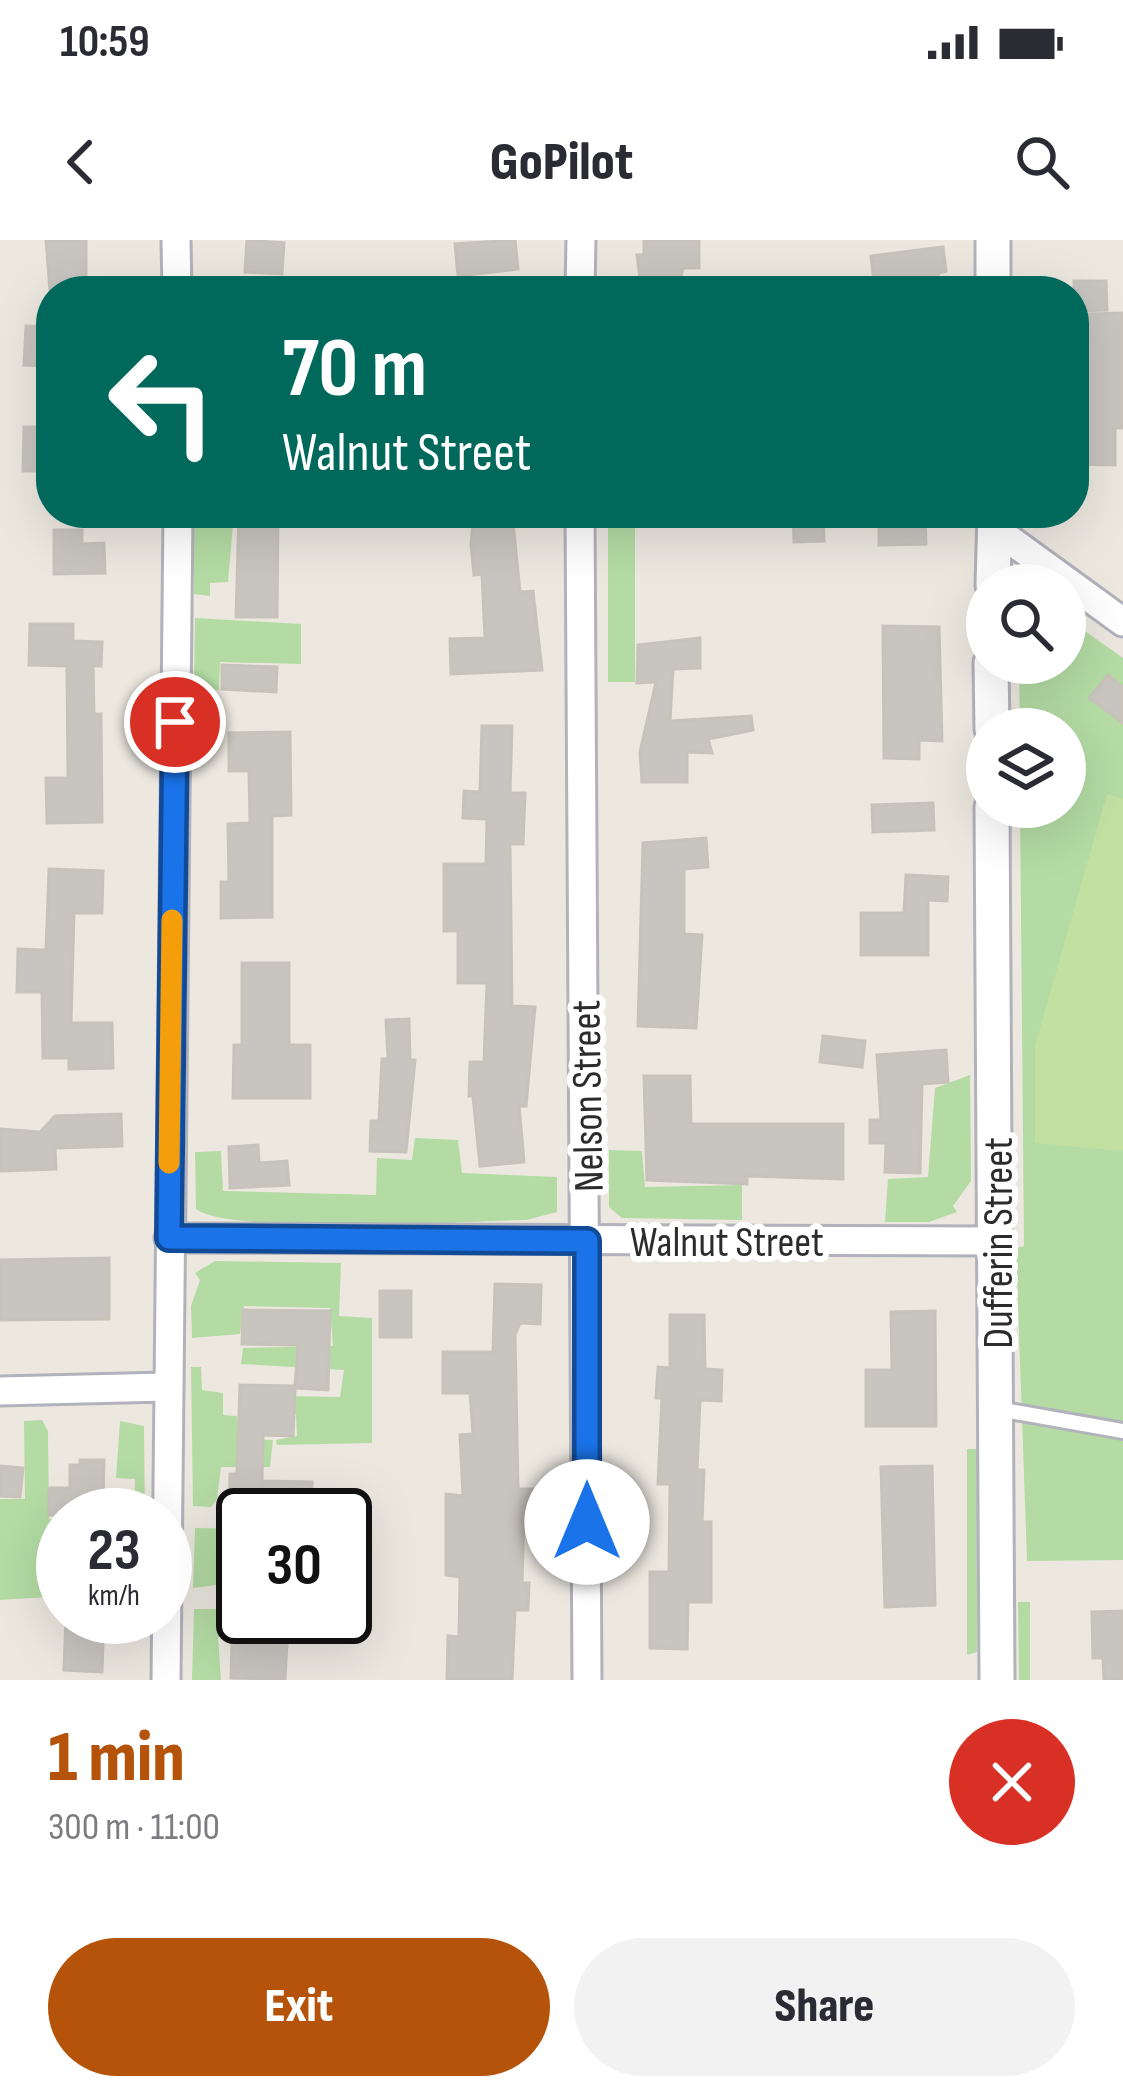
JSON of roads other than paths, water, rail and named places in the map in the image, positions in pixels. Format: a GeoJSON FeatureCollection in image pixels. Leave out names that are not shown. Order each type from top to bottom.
{"type":"FeatureCollection","features":[{"type":"Feature","properties":{"kind":"street"},"geometry":{"type":"LineString","coordinates":[[176,240],[177,276]]}},
{"type":"Feature","properties":{"kind":"street"},"geometry":{"type":"LineString","coordinates":[[580,276],[581,240]]}},
{"type":"Feature","properties":{"kind":"street"},"geometry":{"type":"LineString","coordinates":[[993,240],[993,276]]}},
{"type":"Feature","properties":{"kind":"street"},"geometry":{"type":"LineString","coordinates":[[166,1680],[178,528]]}},
{"type":"Feature","properties":{"kind":"street","name":"Nelson Street"},"geometry":{"type":"LineString","coordinates":[[580,528],[587,1680]]}},
{"type":"Feature","properties":{"kind":"street"},"geometry":{"type":"LineString","coordinates":[[994,564],[995,528]]}},
{"type":"Feature","properties":{"kind":"street"},"geometry":{"type":"LineString","coordinates":[[1004,528],[1123,622]]}},
{"type":"Feature","properties":{"kind":"street","name":"Dufferin Street"},"geometry":{"type":"LineString","coordinates":[[992,828],[998,1680]]}},
{"type":"Feature","properties":{"kind":"street","name":"Walnut Street"},"geometry":{"type":"LineString","coordinates":[[169,1238],[998,1241]]}},
{"type":"Feature","properties":{"kind":"street"},"geometry":{"type":"LineString","coordinates":[[0,1391],[167,1387]]}},
{"type":"Feature","properties":{"kind":"lane"},"geometry":{"type":"LineString","coordinates":[[998,1409],[1123,1432]]}}]}
